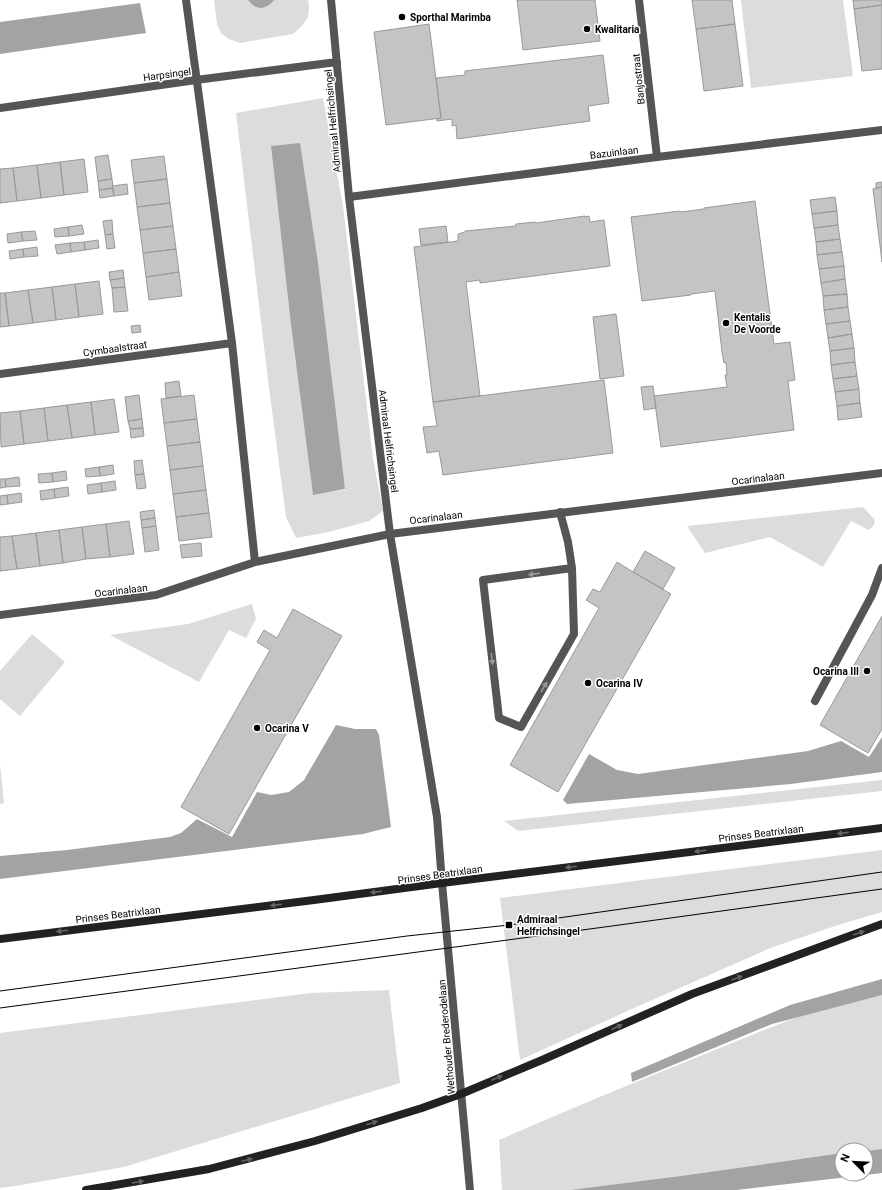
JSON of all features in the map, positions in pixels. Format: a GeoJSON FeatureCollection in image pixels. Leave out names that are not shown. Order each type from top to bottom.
{"type":"FeatureCollection","features":[{"type":"Feature","properties":{"kind":"main road","name":"Prinses Beatrixlaan"},"geometry":{"type":"LineString","coordinates":[[0,939],[882,828]]}},
{"type":"Feature","properties":{"kind":"main road"},"geometry":{"type":"LineString","coordinates":[[86,1190],[209,1169],[353,1130],[422,1108],[461,1094],[542,1060],[692,994],[882,924]]}},
{"type":"Feature","properties":{"kind":"street"},"geometry":{"type":"LineString","coordinates":[[186,0],[232,343],[255,562]]}},
{"type":"Feature","properties":{"kind":"street","name":"Admiraal Helfrichsingel"},"geometry":{"type":"LineString","coordinates":[[331,0],[349,197],[390,534],[437,817],[442,883]]}},
{"type":"Feature","properties":{"kind":"street","name":"Banjostraat"},"geometry":{"type":"LineString","coordinates":[[640,0],[657,157]]}},
{"type":"Feature","properties":{"kind":"street","name":"Harpsingel"},"geometry":{"type":"LineString","coordinates":[[0,108],[196,80],[337,62]]}},
{"type":"Feature","properties":{"kind":"street","name":"Bazuinlaan"},"geometry":{"type":"LineString","coordinates":[[349,197],[657,157],[882,130]]}},
{"type":"Feature","properties":{"kind":"street","name":"Cymbaalstraat"},"geometry":{"type":"LineString","coordinates":[[0,374],[232,343]]}},
{"type":"Feature","properties":{"kind":"street","name":"Ocarinalaan"},"geometry":{"type":"LineString","coordinates":[[0,615],[156,595],[255,562],[390,534],[882,473]]}},
{"type":"Feature","properties":{"kind":"street"},"geometry":{"type":"LineString","coordinates":[[560,512],[568,542],[572,568],[574,634],[521,727],[499,718],[483,580],[572,568]]}},
{"type":"Feature","properties":{"kind":"street"},"geometry":{"type":"LineString","coordinates":[[815,701],[872,595],[882,568]]}},
{"type":"Feature","properties":{"kind":"street","name":"Wethouder Brederodelaan"},"geometry":{"type":"LineString","coordinates":[[442,883],[470,1190]]}},
{"type":"Feature","properties":{"kind":"shaded area"},"geometry":{"type":"Polygon","coordinates":[[[214,0],[308,0],[308,17],[301,27],[293,34],[240,43],[229,39],[221,33],[217,24],[214,0]]]}},
{"type":"Feature","properties":{"kind":"shaded area"},"geometry":{"type":"Polygon","coordinates":[[[248,0],[274,0],[268,6],[261,8],[254,6],[248,0]]]}},
{"type":"Feature","properties":{"kind":"shaded area"},"geometry":{"type":"Polygon","coordinates":[[[741,0],[843,0],[853,76],[751,88],[741,0]]]}},
{"type":"Feature","properties":{"kind":"shaded area"},"geometry":{"type":"Polygon","coordinates":[[[140,3],[146,33],[0,54],[0,22],[140,3]]]}},
{"type":"Feature","properties":{"kind":"shaded area"},"geometry":{"type":"Polygon","coordinates":[[[323,98],[343,206],[373,458],[383,511],[369,521],[329,532],[296,538],[286,517],[236,113],[323,98]],[[271,146],[291,325],[313,494],[345,490],[271,146]]]}},
{"type":"Feature","properties":{"kind":"shaded area"},"geometry":{"type":"Polygon","coordinates":[[[300,143],[318,263],[345,489],[313,495],[291,325],[271,146],[300,143]]]}},
{"type":"Feature","properties":{"kind":"shaded area"},"geometry":{"type":"Polygon","coordinates":[[[863,507],[875,520],[874,525],[869,530],[851,521],[823,567],[770,537],[705,553],[687,526],[863,507]]]}},
{"type":"Feature","properties":{"kind":"shaded area"},"geometry":{"type":"Polygon","coordinates":[[[252,604],[256,619],[246,638],[229,630],[199,682],[110,635],[188,624],[252,604]]]}},
{"type":"Feature","properties":{"kind":"shaded area"},"geometry":{"type":"Polygon","coordinates":[[[32,634],[65,662],[20,716],[0,699],[0,671],[32,634]]]}},
{"type":"Feature","properties":{"kind":"shaded area"},"geometry":{"type":"Polygon","coordinates":[[[336,725],[355,729],[376,729],[379,735],[391,827],[363,834],[0,879],[0,856],[67,850],[170,837],[181,833],[197,819],[232,837],[257,792],[271,795],[289,792],[304,780],[336,725]]]}},
{"type":"Feature","properties":{"kind":"shaded area"},"geometry":{"type":"Polygon","coordinates":[[[882,737],[882,772],[791,784],[567,804],[563,800],[589,754],[617,770],[638,774],[808,751],[841,741],[869,757],[882,737]]]}},
{"type":"Feature","properties":{"kind":"shaded area"},"geometry":{"type":"Polygon","coordinates":[[[0,764],[4,803],[0,804],[0,764]]]}},
{"type":"Feature","properties":{"kind":"shaded area"},"geometry":{"type":"Polygon","coordinates":[[[882,780],[882,791],[518,831],[504,821],[882,780]]]}},
{"type":"Feature","properties":{"kind":"shaded area"},"geometry":{"type":"Polygon","coordinates":[[[882,850],[882,912],[773,947],[520,1060],[500,898],[882,850]]]}},
{"type":"Feature","properties":{"kind":"shaded area"},"geometry":{"type":"Polygon","coordinates":[[[882,979],[882,995],[772,1024],[632,1082],[631,1073],[790,1005],[882,979]]]}},
{"type":"Feature","properties":{"kind":"shaded area"},"geometry":{"type":"Polygon","coordinates":[[[389,990],[400,1083],[124,1167],[0,1188],[0,1033],[311,993],[389,990]]]}},
{"type":"Feature","properties":{"kind":"shaded area"},"geometry":{"type":"Polygon","coordinates":[[[882,990],[882,1149],[874,1150],[874,1142],[834,1142],[834,1154],[570,1190],[502,1190],[499,1140],[770,1027],[859,996],[882,990]]]}},
{"type":"Feature","properties":{"kind":"shaded area"},"geometry":{"type":"Polygon","coordinates":[[[882,1149],[882,1173],[874,1174],[874,1150],[882,1149]]]}},
{"type":"Feature","properties":{"kind":"shaded area"},"geometry":{"type":"Polygon","coordinates":[[[834,1154],[834,1179],[736,1190],[570,1190],[834,1154]]]}},
{"type":"Feature","properties":{"kind":"building"},"geometry":{"type":"Polygon","coordinates":[[[517,0],[595,0],[600,41],[523,50],[517,0]]]}},
{"type":"Feature","properties":{"kind":"building"},"geometry":{"type":"Polygon","coordinates":[[[692,0],[732,0],[735,24],[696,29],[692,0]]]}},
{"type":"Feature","properties":{"kind":"building"},"geometry":{"type":"Polygon","coordinates":[[[853,0],[882,0],[882,5],[854,9],[853,0]]]}},
{"type":"Feature","properties":{"kind":"building"},"geometry":{"type":"Polygon","coordinates":[[[882,5],[882,69],[862,71],[854,9],[882,5]]]}},
{"type":"Feature","properties":{"kind":"building"},"geometry":{"type":"Polygon","coordinates":[[[429,24],[441,118],[386,125],[374,32],[429,24]]]}},
{"type":"Feature","properties":{"kind":"building"},"geometry":{"type":"Polygon","coordinates":[[[735,24],[743,86],[704,91],[696,29],[735,24]]]}},
{"type":"Feature","properties":{"kind":"building"},"geometry":{"type":"Polygon","coordinates":[[[603,55],[609,103],[588,106],[590,121],[457,139],[456,125],[452,126],[452,119],[437,121],[437,119],[441,118],[436,78],[465,75],[465,71],[603,55]]]}},
{"type":"Feature","properties":{"kind":"building"},"geometry":{"type":"Polygon","coordinates":[[[108,155],[112,179],[98,181],[95,157],[108,155]]]}},
{"type":"Feature","properties":{"kind":"building"},"geometry":{"type":"Polygon","coordinates":[[[164,156],[167,179],[134,183],[131,160],[164,156]]]}},
{"type":"Feature","properties":{"kind":"building"},"geometry":{"type":"Polygon","coordinates":[[[84,159],[88,192],[64,195],[60,162],[84,159]]]}},
{"type":"Feature","properties":{"kind":"building"},"geometry":{"type":"Polygon","coordinates":[[[60,162],[64,195],[41,198],[37,165],[60,162]]]}},
{"type":"Feature","properties":{"kind":"building"},"geometry":{"type":"Polygon","coordinates":[[[37,165],[41,198],[17,201],[13,168],[37,165]]]}},
{"type":"Feature","properties":{"kind":"building"},"geometry":{"type":"Polygon","coordinates":[[[13,168],[17,201],[0,203],[0,169],[13,168]]]}},
{"type":"Feature","properties":{"kind":"building"},"geometry":{"type":"Polygon","coordinates":[[[112,179],[113,188],[99,190],[98,181],[112,179]]]}},
{"type":"Feature","properties":{"kind":"building"},"geometry":{"type":"Polygon","coordinates":[[[167,179],[170,203],[137,207],[134,183],[167,179]]]}},
{"type":"Feature","properties":{"kind":"building"},"geometry":{"type":"Polygon","coordinates":[[[882,182],[882,187],[876,188],[876,183],[882,182]]]}},
{"type":"Feature","properties":{"kind":"building"},"geometry":{"type":"Polygon","coordinates":[[[127,184],[128,194],[114,196],[112,186],[127,184]]]}},
{"type":"Feature","properties":{"kind":"building"},"geometry":{"type":"Polygon","coordinates":[[[882,187],[882,262],[873,189],[882,187]]]}},
{"type":"Feature","properties":{"kind":"building"},"geometry":{"type":"Polygon","coordinates":[[[113,188],[114,196],[100,198],[99,190],[113,188]]]}},
{"type":"Feature","properties":{"kind":"building"},"geometry":{"type":"Polygon","coordinates":[[[835,197],[837,211],[812,214],[810,200],[835,197]]]}},
{"type":"Feature","properties":{"kind":"building"},"geometry":{"type":"Polygon","coordinates":[[[755,201],[774,344],[790,342],[795,380],[788,381],[794,430],[661,447],[654,396],[727,387],[725,375],[727,375],[726,362],[724,363],[722,352],[715,291],[642,301],[631,217],[681,212],[755,201]]]}},
{"type":"Feature","properties":{"kind":"building"},"geometry":{"type":"Polygon","coordinates":[[[170,203],[173,226],[140,230],[137,207],[170,203]]]}},
{"type":"Feature","properties":{"kind":"building"},"geometry":{"type":"Polygon","coordinates":[[[837,211],[838,225],[814,228],[812,214],[837,211]]]}},
{"type":"Feature","properties":{"kind":"building"},"geometry":{"type":"Polygon","coordinates":[[[589,216],[590,222],[604,220],[610,266],[480,283],[480,280],[466,282],[480,396],[433,402],[414,247],[458,241],[458,234],[465,231],[516,226],[516,224],[536,223],[589,216]]]}},
{"type":"Feature","properties":{"kind":"building"},"geometry":{"type":"Polygon","coordinates":[[[112,220],[113,234],[105,235],[103,221],[112,220]]]}},
{"type":"Feature","properties":{"kind":"building"},"geometry":{"type":"Polygon","coordinates":[[[82,225],[84,234],[69,236],[68,227],[82,225]]]}},
{"type":"Feature","properties":{"kind":"building"},"geometry":{"type":"Polygon","coordinates":[[[838,225],[840,239],[816,242],[814,228],[838,225]]]}},
{"type":"Feature","properties":{"kind":"building"},"geometry":{"type":"Polygon","coordinates":[[[173,226],[176,249],[143,253],[140,230],[173,226]]]}},
{"type":"Feature","properties":{"kind":"building"},"geometry":{"type":"Polygon","coordinates":[[[446,226],[448,242],[421,245],[419,229],[446,226]]]}},
{"type":"Feature","properties":{"kind":"building"},"geometry":{"type":"Polygon","coordinates":[[[68,227],[69,236],[55,237],[54,229],[68,227]]]}},
{"type":"Feature","properties":{"kind":"building"},"geometry":{"type":"Polygon","coordinates":[[[35,231],[37,240],[23,241],[21,232],[35,231]]]}},
{"type":"Feature","properties":{"kind":"building"},"geometry":{"type":"Polygon","coordinates":[[[21,232],[23,241],[8,243],[7,234],[21,232]]]}},
{"type":"Feature","properties":{"kind":"building"},"geometry":{"type":"Polygon","coordinates":[[[113,234],[115,248],[107,249],[105,235],[113,234]]]}},
{"type":"Feature","properties":{"kind":"building"},"geometry":{"type":"Polygon","coordinates":[[[840,239],[842,252],[817,255],[816,242],[840,239]]]}},
{"type":"Feature","properties":{"kind":"building"},"geometry":{"type":"Polygon","coordinates":[[[98,240],[99,248],[85,250],[84,242],[98,240]]]}},
{"type":"Feature","properties":{"kind":"building"},"geometry":{"type":"Polygon","coordinates":[[[84,242],[85,250],[71,252],[70,243],[84,242]]]}},
{"type":"Feature","properties":{"kind":"building"},"geometry":{"type":"Polygon","coordinates":[[[70,243],[71,252],[57,254],[55,245],[70,243]]]}},
{"type":"Feature","properties":{"kind":"building"},"geometry":{"type":"Polygon","coordinates":[[[37,247],[38,256],[24,257],[23,249],[37,247]]]}},
{"type":"Feature","properties":{"kind":"building"},"geometry":{"type":"Polygon","coordinates":[[[23,249],[24,257],[10,259],[9,251],[23,249]]]}},
{"type":"Feature","properties":{"kind":"building"},"geometry":{"type":"Polygon","coordinates":[[[176,249],[179,272],[146,277],[143,253],[176,249]]]}},
{"type":"Feature","properties":{"kind":"building"},"geometry":{"type":"Polygon","coordinates":[[[842,252],[844,266],[819,269],[817,255],[842,252]]]}},
{"type":"Feature","properties":{"kind":"building"},"geometry":{"type":"Polygon","coordinates":[[[844,266],[845,279],[821,283],[819,269],[844,266]]]}},
{"type":"Feature","properties":{"kind":"building"},"geometry":{"type":"Polygon","coordinates":[[[123,270],[124,278],[110,280],[109,272],[123,270]]]}},
{"type":"Feature","properties":{"kind":"building"},"geometry":{"type":"Polygon","coordinates":[[[179,272],[182,296],[149,300],[146,277],[179,272]]]}},
{"type":"Feature","properties":{"kind":"building"},"geometry":{"type":"Polygon","coordinates":[[[124,278],[125,287],[112,288],[110,280],[124,278]]]}},
{"type":"Feature","properties":{"kind":"building"},"geometry":{"type":"Polygon","coordinates":[[[845,279],[847,294],[823,296],[821,283],[845,279]]]}},
{"type":"Feature","properties":{"kind":"building"},"geometry":{"type":"Polygon","coordinates":[[[99,281],[103,314],[79,317],[75,284],[99,281]]]}},
{"type":"Feature","properties":{"kind":"building"},"geometry":{"type":"Polygon","coordinates":[[[75,284],[79,317],[56,320],[52,287],[75,284]]]}},
{"type":"Feature","properties":{"kind":"building"},"geometry":{"type":"Polygon","coordinates":[[[52,287],[56,320],[33,323],[28,290],[52,287]]]}},
{"type":"Feature","properties":{"kind":"building"},"geometry":{"type":"Polygon","coordinates":[[[125,287],[128,311],[114,312],[112,288],[125,287]]]}},
{"type":"Feature","properties":{"kind":"building"},"geometry":{"type":"Polygon","coordinates":[[[28,290],[33,323],[9,326],[5,293],[28,290]]]}},
{"type":"Feature","properties":{"kind":"building"},"geometry":{"type":"Polygon","coordinates":[[[0,293],[5,293],[9,326],[0,327],[0,293]]]}},
{"type":"Feature","properties":{"kind":"building"},"geometry":{"type":"Polygon","coordinates":[[[847,294],[848,307],[824,310],[823,296],[847,294]]]}},
{"type":"Feature","properties":{"kind":"building"},"geometry":{"type":"Polygon","coordinates":[[[848,307],[850,321],[826,324],[824,310],[848,307]]]}},
{"type":"Feature","properties":{"kind":"building"},"geometry":{"type":"Polygon","coordinates":[[[616,314],[624,376],[600,379],[593,317],[616,314]]]}},
{"type":"Feature","properties":{"kind":"building"},"geometry":{"type":"Polygon","coordinates":[[[850,321],[852,334],[828,338],[826,324],[850,321]]]}},
{"type":"Feature","properties":{"kind":"building"},"geometry":{"type":"Polygon","coordinates":[[[140,325],[141,332],[132,333],[131,326],[140,325]]]}},
{"type":"Feature","properties":{"kind":"building"},"geometry":{"type":"Polygon","coordinates":[[[852,334],[854,348],[830,351],[828,338],[852,334]]]}},
{"type":"Feature","properties":{"kind":"building"},"geometry":{"type":"Polygon","coordinates":[[[854,348],[855,362],[831,365],[830,351],[854,348]]]}},
{"type":"Feature","properties":{"kind":"building"},"geometry":{"type":"Polygon","coordinates":[[[855,362],[857,376],[833,379],[831,365],[855,362]]]}},
{"type":"Feature","properties":{"kind":"building"},"geometry":{"type":"Polygon","coordinates":[[[857,376],[859,389],[835,392],[833,379],[857,376]]]}},
{"type":"Feature","properties":{"kind":"building"},"geometry":{"type":"Polygon","coordinates":[[[604,380],[613,453],[443,475],[439,451],[427,453],[423,427],[437,426],[433,402],[604,380]]]}},
{"type":"Feature","properties":{"kind":"building"},"geometry":{"type":"Polygon","coordinates":[[[179,381],[181,396],[166,398],[165,383],[179,381]]]}},
{"type":"Feature","properties":{"kind":"building"},"geometry":{"type":"Polygon","coordinates":[[[653,386],[656,408],[644,410],[641,387],[653,386]]]}},
{"type":"Feature","properties":{"kind":"building"},"geometry":{"type":"Polygon","coordinates":[[[859,389],[860,403],[837,406],[835,392],[859,389]]]}},
{"type":"Feature","properties":{"kind":"building"},"geometry":{"type":"Polygon","coordinates":[[[139,395],[142,419],[128,421],[125,397],[139,395]]]}},
{"type":"Feature","properties":{"kind":"building"},"geometry":{"type":"Polygon","coordinates":[[[194,395],[197,419],[164,423],[161,399],[194,395]]]}},
{"type":"Feature","properties":{"kind":"building"},"geometry":{"type":"Polygon","coordinates":[[[114,399],[119,432],[95,435],[91,402],[114,399]]]}},
{"type":"Feature","properties":{"kind":"building"},"geometry":{"type":"Polygon","coordinates":[[[91,402],[95,435],[72,438],[67,405],[91,402]]]}},
{"type":"Feature","properties":{"kind":"building"},"geometry":{"type":"Polygon","coordinates":[[[860,403],[862,417],[838,420],[837,406],[860,403]]]}},
{"type":"Feature","properties":{"kind":"building"},"geometry":{"type":"Polygon","coordinates":[[[67,405],[72,438],[48,441],[44,408],[67,405]]]}},
{"type":"Feature","properties":{"kind":"building"},"geometry":{"type":"Polygon","coordinates":[[[44,408],[48,441],[24,444],[20,411],[44,408]]]}},
{"type":"Feature","properties":{"kind":"building"},"geometry":{"type":"Polygon","coordinates":[[[20,411],[24,444],[1,447],[0,413],[20,411]]]}},
{"type":"Feature","properties":{"kind":"building"},"geometry":{"type":"Polygon","coordinates":[[[142,419],[143,428],[130,429],[128,421],[142,419]]]}},
{"type":"Feature","properties":{"kind":"building"},"geometry":{"type":"Polygon","coordinates":[[[197,419],[200,442],[167,446],[164,423],[197,419]]]}},
{"type":"Feature","properties":{"kind":"building"},"geometry":{"type":"Polygon","coordinates":[[[143,428],[144,436],[131,438],[130,429],[143,428]]]}},
{"type":"Feature","properties":{"kind":"building"},"geometry":{"type":"Polygon","coordinates":[[[200,442],[203,466],[170,470],[167,446],[200,442]]]}},
{"type":"Feature","properties":{"kind":"building"},"geometry":{"type":"Polygon","coordinates":[[[142,460],[144,474],[135,475],[134,461],[142,460]]]}},
{"type":"Feature","properties":{"kind":"building"},"geometry":{"type":"Polygon","coordinates":[[[113,465],[114,474],[100,476],[99,467],[113,465]]]}},
{"type":"Feature","properties":{"kind":"building"},"geometry":{"type":"Polygon","coordinates":[[[203,466],[206,490],[173,494],[170,470],[203,466]]]}},
{"type":"Feature","properties":{"kind":"building"},"geometry":{"type":"Polygon","coordinates":[[[99,467],[100,476],[86,477],[85,469],[99,467]]]}},
{"type":"Feature","properties":{"kind":"building"},"geometry":{"type":"Polygon","coordinates":[[[66,471],[67,480],[53,482],[52,473],[66,471]]]}},
{"type":"Feature","properties":{"kind":"building"},"geometry":{"type":"Polygon","coordinates":[[[52,473],[53,482],[39,483],[38,474],[52,473]]]}},
{"type":"Feature","properties":{"kind":"building"},"geometry":{"type":"Polygon","coordinates":[[[144,474],[146,488],[137,489],[135,475],[144,474]]]}},
{"type":"Feature","properties":{"kind":"building"},"geometry":{"type":"Polygon","coordinates":[[[19,477],[20,486],[6,487],[5,479],[19,477]]]}},
{"type":"Feature","properties":{"kind":"building"},"geometry":{"type":"Polygon","coordinates":[[[0,479],[5,479],[6,487],[0,488],[0,479]]]}},
{"type":"Feature","properties":{"kind":"building"},"geometry":{"type":"Polygon","coordinates":[[[115,481],[116,490],[102,492],[101,483],[115,481]]]}},
{"type":"Feature","properties":{"kind":"building"},"geometry":{"type":"Polygon","coordinates":[[[101,483],[102,492],[88,494],[87,485],[101,483]]]}},
{"type":"Feature","properties":{"kind":"building"},"geometry":{"type":"Polygon","coordinates":[[[68,487],[69,496],[55,498],[54,489],[68,487]]]}},
{"type":"Feature","properties":{"kind":"building"},"geometry":{"type":"Polygon","coordinates":[[[54,489],[55,498],[41,500],[40,491],[54,489]]]}},
{"type":"Feature","properties":{"kind":"building"},"geometry":{"type":"Polygon","coordinates":[[[206,490],[209,513],[176,517],[173,494],[206,490]]]}},
{"type":"Feature","properties":{"kind":"building"},"geometry":{"type":"Polygon","coordinates":[[[21,493],[22,502],[8,504],[7,495],[21,493]]]}},
{"type":"Feature","properties":{"kind":"building"},"geometry":{"type":"Polygon","coordinates":[[[7,495],[8,504],[0,505],[0,496],[7,495]]]}},
{"type":"Feature","properties":{"kind":"building"},"geometry":{"type":"Polygon","coordinates":[[[154,510],[155,518],[141,520],[140,512],[154,510]]]}},
{"type":"Feature","properties":{"kind":"building"},"geometry":{"type":"Polygon","coordinates":[[[209,513],[212,537],[179,541],[176,517],[209,513]]]}},
{"type":"Feature","properties":{"kind":"building"},"geometry":{"type":"Polygon","coordinates":[[[155,518],[156,526],[142,528],[141,520],[155,518]]]}},
{"type":"Feature","properties":{"kind":"building"},"geometry":{"type":"Polygon","coordinates":[[[129,521],[134,554],[110,557],[106,524],[129,521]]]}},
{"type":"Feature","properties":{"kind":"building"},"geometry":{"type":"Polygon","coordinates":[[[106,524],[110,557],[86,559],[82,527],[106,524]]]}},
{"type":"Feature","properties":{"kind":"building"},"geometry":{"type":"Polygon","coordinates":[[[156,526],[159,550],[145,552],[142,528],[156,526]]]}},
{"type":"Feature","properties":{"kind":"building"},"geometry":{"type":"Polygon","coordinates":[[[82,527],[86,559],[63,563],[59,530],[82,527]]]}},
{"type":"Feature","properties":{"kind":"building"},"geometry":{"type":"Polygon","coordinates":[[[59,530],[63,563],[40,566],[36,533],[59,530]]]}},
{"type":"Feature","properties":{"kind":"building"},"geometry":{"type":"Polygon","coordinates":[[[36,533],[40,566],[17,569],[12,536],[36,533]]]}},
{"type":"Feature","properties":{"kind":"building"},"geometry":{"type":"Polygon","coordinates":[[[12,536],[17,569],[0,571],[0,537],[12,536]]]}},
{"type":"Feature","properties":{"kind":"building"},"geometry":{"type":"Polygon","coordinates":[[[201,543],[202,556],[182,558],[180,545],[201,543]]]}},
{"type":"Feature","properties":{"kind":"building"},"geometry":{"type":"Polygon","coordinates":[[[645,551],[675,568],[663,589],[633,572],[645,551]]]}},
{"type":"Feature","properties":{"kind":"building","name":"Ocarina IV"},"geometry":{"type":"Polygon","coordinates":[[[617,562],[671,594],[558,792],[510,765],[599,608],[586,600],[593,589],[600,592],[617,562]]]}},
{"type":"Feature","properties":{"kind":"building","name":"Ocarina V"},"geometry":{"type":"Polygon","coordinates":[[[293,609],[342,636],[229,834],[181,807],[270,650],[257,642],[264,630],[277,638],[293,609]]]}},
{"type":"Feature","properties":{"kind":"building","name":"Ocarina III"},"geometry":{"type":"Polygon","coordinates":[[[882,616],[882,729],[868,753],[820,725],[882,616]]]}},
{"type":"Feature","properties":{"kind":"tram line"},"geometry":{"type":"LineString","coordinates":[[0,991],[407,936],[509,925],[882,872]]}},
{"type":"Feature","properties":{"kind":"tram line"},"geometry":{"type":"LineString","coordinates":[[0,1008],[882,889]]}},
{"type":"Feature","properties":{"kind":"place","name":"Sporthal Marimba"},"geometry":{"type":"Point","coordinates":[402,17]}},
{"type":"Feature","properties":{"kind":"place","name":"Kwalitaria"},"geometry":{"type":"Point","coordinates":[587,29]}},
{"type":"Feature","properties":{"kind":"place","name":"Kentalis De Voorde"},"geometry":{"type":"Point","coordinates":[726,323]}},
{"type":"Feature","properties":{"kind":"place","name":"Ocarina III"},"geometry":{"type":"Point","coordinates":[867,671]}},
{"type":"Feature","properties":{"kind":"place","name":"Ocarina IV"},"geometry":{"type":"Point","coordinates":[588,683]}},
{"type":"Feature","properties":{"kind":"place","name":"Ocarina V"},"geometry":{"type":"Point","coordinates":[257,728]}},
{"type":"Feature","properties":{"kind":"place","name":"Admiraal Helfrichsingel"},"geometry":{"type":"Point","coordinates":[509,925]}}]}
